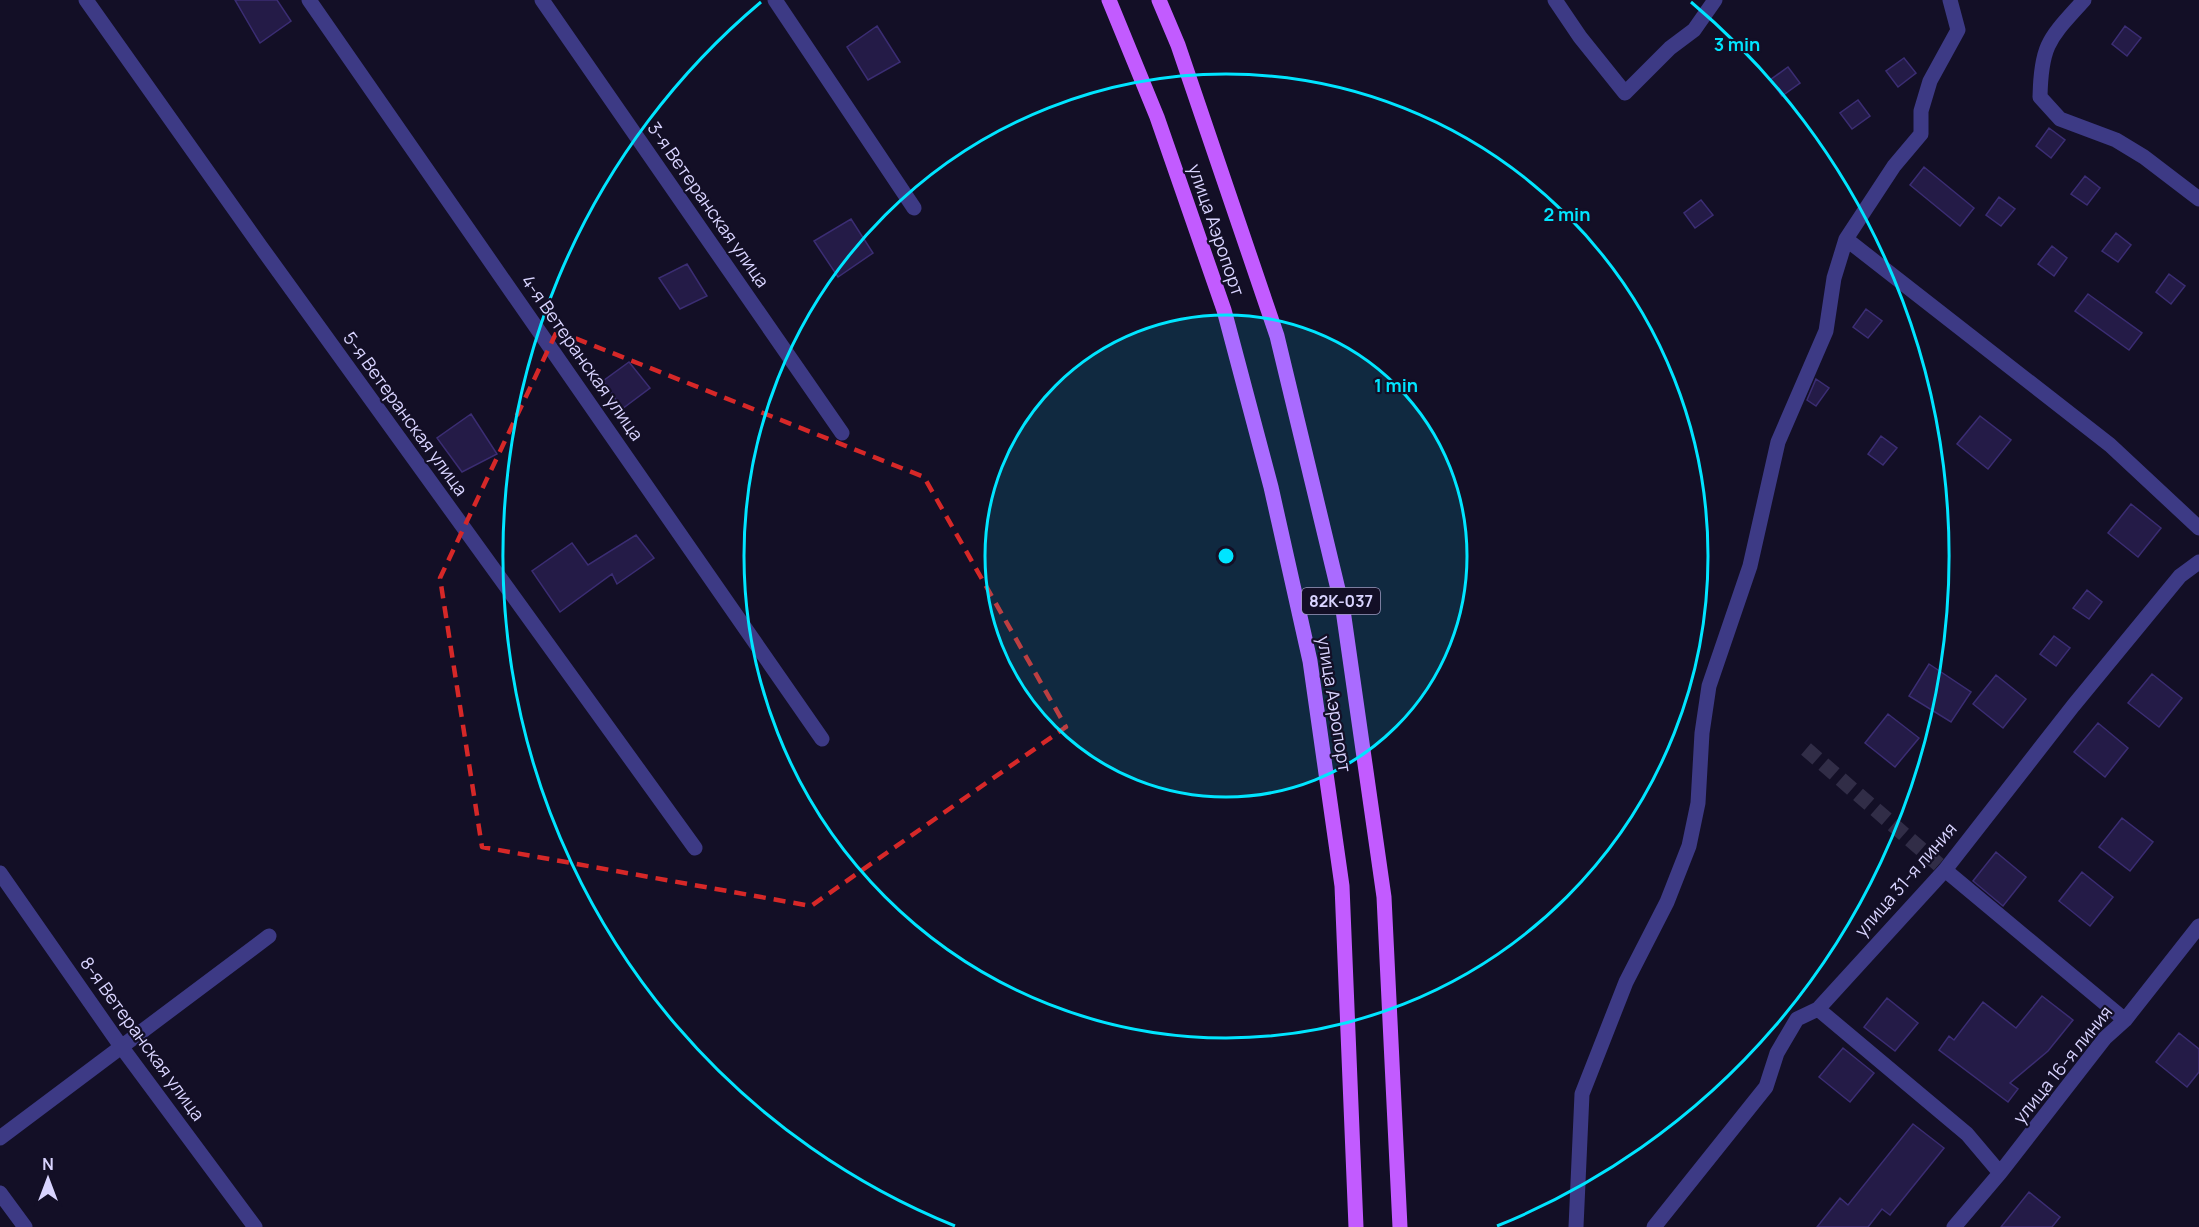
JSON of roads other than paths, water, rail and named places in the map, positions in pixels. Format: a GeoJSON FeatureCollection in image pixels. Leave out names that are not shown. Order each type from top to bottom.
{"type":"FeatureCollection","features":[{"type":"Feature","properties":{"kind":"main road","name":"улица Аэропорт"},"geometry":{"type":"LineString","coordinates":[[1109,0],[1157,117],[1224,310],[1271,487],[1310,661],[1342,886],[1356,1227]]}},
{"type":"Feature","properties":{"kind":"main road","name":"улица Аэропорт"},"geometry":{"type":"LineString","coordinates":[[1160,0],[1182,56],[1277,336],[1343,610],[1384,897],[1400,1227]]}},
{"type":"Feature","properties":{"kind":"street","name":"5-я Ветеранская улица"},"geometry":{"type":"LineString","coordinates":[[86,0],[268,257],[695,848]]}},
{"type":"Feature","properties":{"kind":"street","name":"4-я Ветеранская улица"},"geometry":{"type":"LineString","coordinates":[[309,0],[822,739]]}},
{"type":"Feature","properties":{"kind":"street","name":"3-я Ветеранская улица"},"geometry":{"type":"LineString","coordinates":[[542,0],[842,433]]}},
{"type":"Feature","properties":{"kind":"street"},"geometry":{"type":"LineString","coordinates":[[775,0],[914,208]]}},
{"type":"Feature","properties":{"kind":"street"},"geometry":{"type":"LineString","coordinates":[[1556,0],[1580,37],[1625,93],[1670,48],[1694,30],[1715,0]]}},
{"type":"Feature","properties":{"kind":"street"},"geometry":{"type":"LineString","coordinates":[[1576,1227],[1582,1094],[1626,982],[1666,902],[1689,846],[1698,803],[1702,733],[1709,686],[1750,567],[1778,442],[1826,331],[1834,278],[1846,239],[1894,166],[1921,134],[1921,111],[1930,81],[1958,30],[1950,0]]}},
{"type":"Feature","properties":{"kind":"street"},"geometry":{"type":"LineString","coordinates":[[2084,0],[2048,42],[2041,73],[2040,97],[2060,119],[2116,140],[2144,157],[2199,199]]}},
{"type":"Feature","properties":{"kind":"street"},"geometry":{"type":"LineString","coordinates":[[1846,239],[2110,445],[2199,528]]}},
{"type":"Feature","properties":{"kind":"street","name":"улица 31-я линия"},"geometry":{"type":"LineString","coordinates":[[1654,1227],[1766,1087],[1777,1053],[1797,1019],[1818,1009],[1945,870],[2073,706],[2180,576],[2199,562]]}},
{"type":"Feature","properties":{"kind":"street"},"geometry":{"type":"LineString","coordinates":[[1945,870],[2125,1020]]}},
{"type":"Feature","properties":{"kind":"street","name":"8-я Ветеранская улица"},"geometry":{"type":"LineString","coordinates":[[0,873],[120,1045],[255,1227]]}},
{"type":"Feature","properties":{"kind":"street","name":"улица 16-я линия"},"geometry":{"type":"LineString","coordinates":[[1954,1227],[2000,1173],[2105,1038],[2125,1020],[2199,926]]}},
{"type":"Feature","properties":{"kind":"street"},"geometry":{"type":"LineString","coordinates":[[0,1138],[120,1045],[269,936]]}},
{"type":"Feature","properties":{"kind":"street"},"geometry":{"type":"LineString","coordinates":[[1818,1009],[1967,1134],[2000,1173]]}},
{"type":"Feature","properties":{"kind":"street"},"geometry":{"type":"LineString","coordinates":[[0,1193],[25,1227]]}},
{"type":"Feature","properties":{"kind":"tunnel"},"geometry":{"type":"LineString","coordinates":[[1806,749],[1945,870]]}}]}
